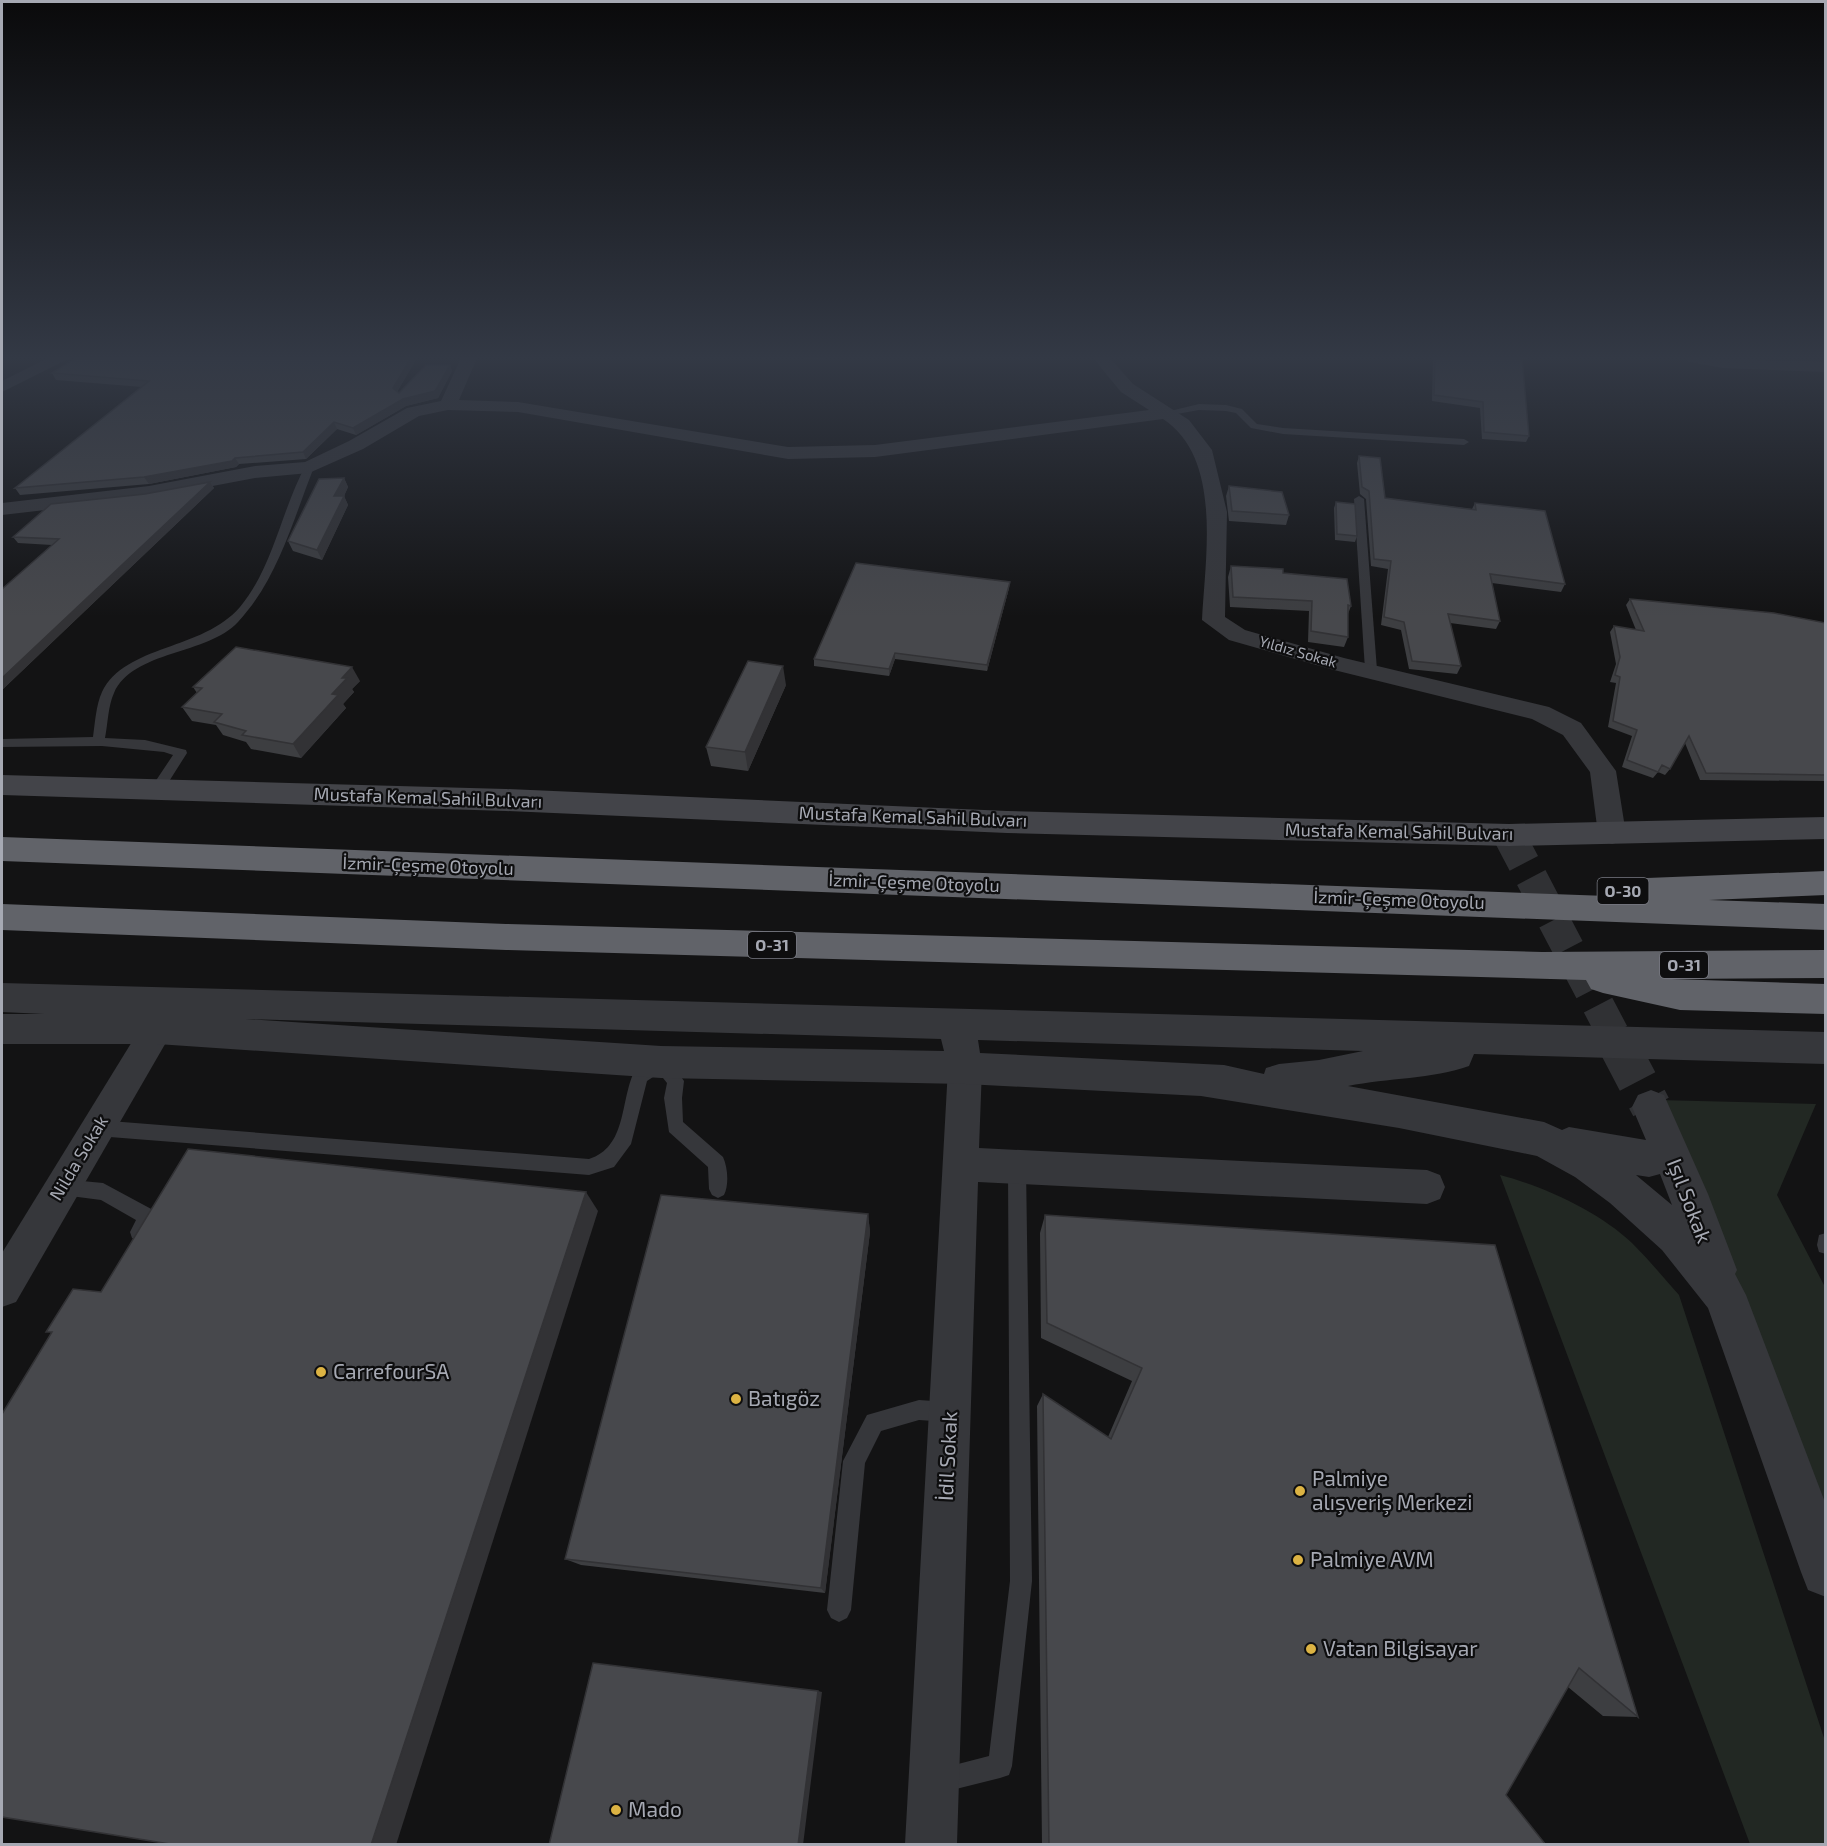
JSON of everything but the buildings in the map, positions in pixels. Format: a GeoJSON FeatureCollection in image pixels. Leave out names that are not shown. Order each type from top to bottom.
{"type":"FeatureCollection","features":[{"type":"Feature","properties":{"kind":"highway","name":"İzmir-Çeşme Otoyolu"},"geometry":{"type":"LineString","coordinates":[[2,849],[1421,900],[1826,917]]}},
{"type":"Feature","properties":{"kind":"highway","name":"O-30"},"geometry":{"type":"LineString","coordinates":[[1421,900],[1826,883]]}},
{"type":"Feature","properties":{"kind":"highway","name":"O-31"},"geometry":{"type":"LineString","coordinates":[[2,917],[507,937],[1542,966],[1826,964]]}},
{"type":"Feature","properties":{"kind":"highway"},"geometry":{"type":"LineString","coordinates":[[1542,966],[1680,995],[1826,999]]}},
{"type":"Feature","properties":{"kind":"main road","name":"Mustafa Kemal Sahil Bulvarı"},"geometry":{"type":"LineString","coordinates":[[2,785],[506,800],[1007,822],[1509,835],[1826,828]]}},
{"type":"Feature","properties":{"kind":"street"},"geometry":{"type":"LineString","coordinates":[[2,509],[149,492],[255,472],[309,467],[357,444]]}},
{"type":"Feature","properties":{"kind":"street"},"geometry":{"type":"LineString","coordinates":[[736,444],[788,453],[831,454],[927,444]]}},
{"type":"Feature","properties":{"kind":"street","name":"Yıldız Sokak"},"geometry":{"type":"LineString","coordinates":[[1198,444],[1203,450],[1217,512],[1213,620],[1237,635],[1342,665],[1371,670],[1540,713],[1572,729],[1603,771],[1612,834]]}},
{"type":"Feature","properties":{"kind":"street"},"geometry":{"type":"LineString","coordinates":[[2,998],[956,1022],[1818,1052]]}},
{"type":"Feature","properties":{"kind":"street"},"geometry":{"type":"LineString","coordinates":[[956,1022],[965,1068]]}},
{"type":"Feature","properties":{"kind":"street"},"geometry":{"type":"LineString","coordinates":[[2,1029],[157,1029],[661,1062],[965,1068],[1204,1081],[1291,1080],[1382,1063],[1580,1042]]}},
{"type":"Feature","properties":{"kind":"street","name":"Nilda Sokak"},"geometry":{"type":"LineString","coordinates":[[2,1288],[157,1029]]}},
{"type":"Feature","properties":{"kind":"street","name":"İdil Sokak"},"geometry":{"type":"LineString","coordinates":[[931,1845],[965,1068]]}},
{"type":"Feature","properties":{"kind":"street"},"geometry":{"type":"LineString","coordinates":[[1204,1081],[1377,1107],[1649,1160],[1670,1152]]}},
{"type":"Feature","properties":{"kind":"street","name":"Işıl Sokak"},"geometry":{"type":"LineString","coordinates":[[1651,1107],[1725,1295],[1826,1572]]}},
{"type":"Feature","properties":{"kind":"street"},"geometry":{"type":"LineString","coordinates":[[1544,1140],[1589,1164],[1624,1190],[1677,1236],[1725,1295]]}},
{"type":"Feature","properties":{"kind":"street"},"geometry":{"type":"LineString","coordinates":[[959,1164],[1427,1187]]}},
{"type":"Feature","properties":{"kind":"lane"},"geometry":{"type":"LineString","coordinates":[[98,743],[108,692],[128,669],[195,644],[231,623],[251,601],[272,558],[309,467]]}},
{"type":"Feature","properties":{"kind":"lane"},"geometry":{"type":"LineString","coordinates":[[1359,500],[1371,670]]}},
{"type":"Feature","properties":{"kind":"lane"},"geometry":{"type":"LineString","coordinates":[[2,743],[98,743],[171,748],[181,753],[156,791]]}},
{"type":"Feature","properties":{"kind":"lane"},"geometry":{"type":"LineString","coordinates":[[97,1128],[589,1167],[608,1161],[625,1138],[640,1077],[661,1062],[676,1081],[673,1098],[675,1126],[717,1163],[718,1189]]}},
{"type":"Feature","properties":{"kind":"lane"},"geometry":{"type":"LineString","coordinates":[[934,1781],[1000,1767],[1022,1581],[1017,1167]]}},
{"type":"Feature","properties":{"kind":"lane"},"geometry":{"type":"LineString","coordinates":[[61,1188],[103,1192],[148,1217],[131,1245]]}},
{"type":"Feature","properties":{"kind":"lane"},"geometry":{"type":"LineString","coordinates":[[839,1610],[854,1461],[874,1422],[919,1410],[951,1412]]}},
{"type":"Feature","properties":{"kind":"shaded area"},"geometry":{"type":"Polygon","coordinates":[[[1658,1100],[1816,1104],[1777,1195],[1825,1287],[1825,1506],[1658,1100]]]}},
{"type":"Feature","properties":{"kind":"shaded area"},"geometry":{"type":"Polygon","coordinates":[[[1500,1175],[1552,1193],[1604,1221],[1632,1243],[1679,1295],[1825,1741],[1825,1844],[1750,1844],[1500,1175]]]}},
{"type":"Feature","properties":{"kind":"tunnel"},"geometry":{"type":"LineString","coordinates":[[1509,835],[1620,1047]]}},
{"type":"Feature","properties":{"kind":"tunnel"},"geometry":{"type":"LineString","coordinates":[[1619,1046],[1651,1107]]}},
{"type":"Feature","properties":{"kind":"place","name":"CarrefourSA"},"geometry":{"type":"Point","coordinates":[321,1372]}},
{"type":"Feature","properties":{"kind":"place","name":"Batıgöz"},"geometry":{"type":"Point","coordinates":[736,1399]}},
{"type":"Feature","properties":{"kind":"place","name":"Palmiye alışveriş Merkezi"},"geometry":{"type":"Point","coordinates":[1300,1491]}},
{"type":"Feature","properties":{"kind":"place","name":"Palmiye AVM"},"geometry":{"type":"Point","coordinates":[1298,1560]}},
{"type":"Feature","properties":{"kind":"place","name":"Vatan Bilgisayar"},"geometry":{"type":"Point","coordinates":[1311,1649]}},
{"type":"Feature","properties":{"kind":"place","name":"Mado"},"geometry":{"type":"Point","coordinates":[616,1810]}}]}
